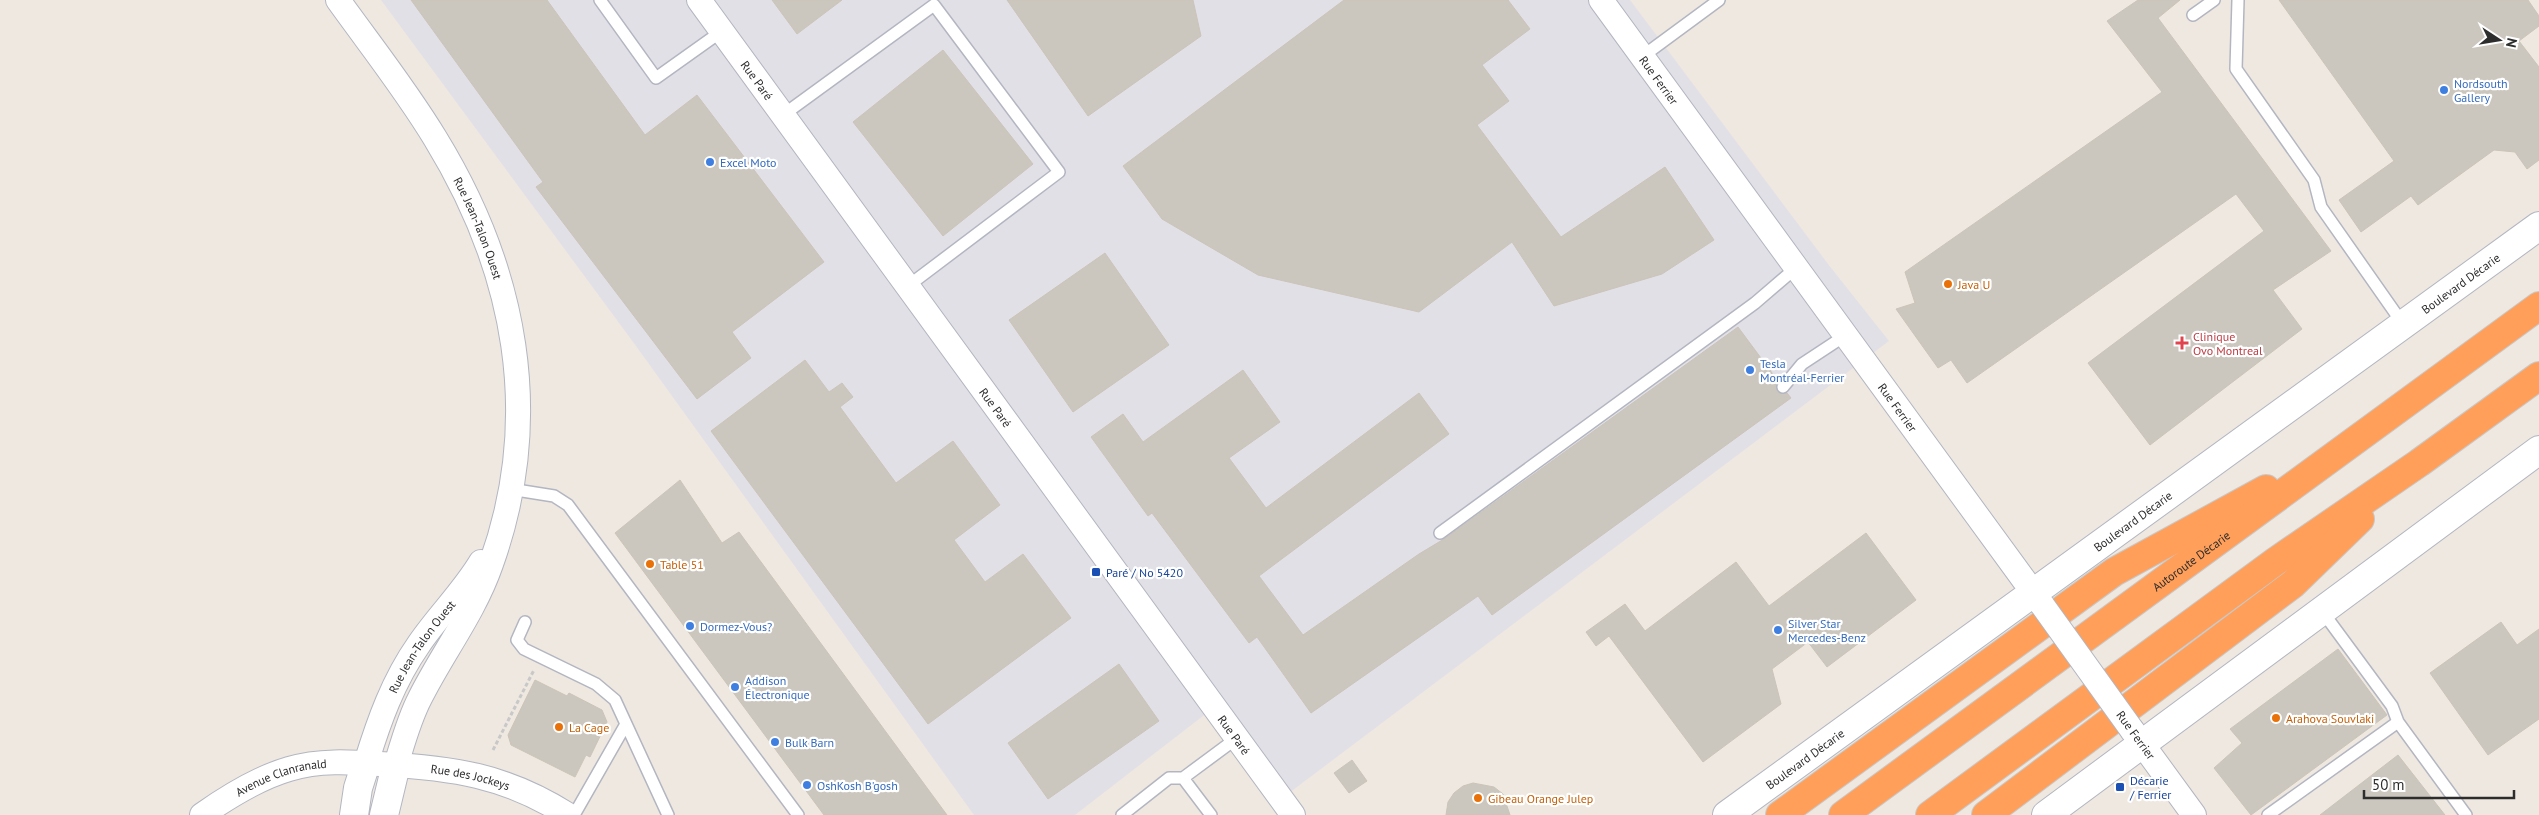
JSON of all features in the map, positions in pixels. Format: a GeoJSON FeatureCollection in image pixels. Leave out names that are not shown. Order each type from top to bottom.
{"type":"FeatureCollection","features":[{"type":"Feature","properties":{"kind":"highway","name":"Autoroute Décarie"},"geometry":{"type":"LineString","coordinates":[[1843,815],[2539,306]]}},
{"type":"Feature","properties":{"kind":"highway"},"geometry":{"type":"LineString","coordinates":[[1930,815],[2276,561],[2420,463],[2539,376]]}},
{"type":"Feature","properties":{"kind":"highway"},"geometry":{"type":"LineString","coordinates":[[1780,815],[2114,572],[2360,438]]}},
{"type":"Feature","properties":{"kind":"highway"},"geometry":{"type":"LineString","coordinates":[[1986,815],[2292,584],[2420,463]]}},
{"type":"Feature","properties":{"kind":"main road","name":"Boulevard Décarie"},"geometry":{"type":"LineString","coordinates":[[1727,815],[2038,600],[2403,324],[2539,226]]}},
{"type":"Feature","properties":{"kind":"main road"},"geometry":{"type":"LineString","coordinates":[[2046,815],[2137,737],[2322,610],[2539,450]]}},
{"type":"Feature","properties":{"kind":"main road","name":"Rue Jean-Talon Ouest"},"geometry":{"type":"LineString","coordinates":[[354,815],[358,788],[366,763]]}},
{"type":"Feature","properties":{"kind":"main road","name":"Rue Jean-Talon Ouest"},"geometry":{"type":"LineString","coordinates":[[384,815],[396,765]]}},
{"type":"Feature","properties":{"kind":"street","name":"Rue Jean-Talon Ouest"},"geometry":{"type":"LineString","coordinates":[[338,0],[434,136],[462,187],[490,247],[510,317],[518,379],[518,428],[510,489],[499,538],[482,588],[464,624],[419,699],[396,765]]}},
{"type":"Feature","properties":{"kind":"street","name":"Rue Paré"},"geometry":{"type":"LineString","coordinates":[[700,0],[1293,815]]}},
{"type":"Feature","properties":{"kind":"street","name":"Rue Ferrier"},"geometry":{"type":"LineString","coordinates":[[1601,0],[2194,815]]}},
{"type":"Feature","properties":{"kind":"street","name":"Rue Jean-Talon Ouest"},"geometry":{"type":"LineString","coordinates":[[366,763],[386,702],[398,677],[429,630],[469,581],[482,560],[502,516],[510,489]]}},
{"type":"Feature","properties":{"kind":"street","name":"Avenue Clanranald"},"geometry":{"type":"LineString","coordinates":[[202,815],[262,778],[291,768],[333,762],[366,763]]}},
{"type":"Feature","properties":{"kind":"street","name":"Rue des Jockeys"},"geometry":{"type":"LineString","coordinates":[[366,763],[451,770],[486,777],[529,793],[568,815]]}},
{"type":"Feature","properties":{"kind":"lane"},"geometry":{"type":"LineString","coordinates":[[600,0],[656,78],[722,31]]}},
{"type":"Feature","properties":{"kind":"lane"},"geometry":{"type":"LineString","coordinates":[[1643,56],[1719,0]]}},
{"type":"Feature","properties":{"kind":"lane"},"geometry":{"type":"LineString","coordinates":[[2193,15],[2214,0]]}},
{"type":"Feature","properties":{"kind":"lane"},"geometry":{"type":"LineString","coordinates":[[2238,0],[2236,69],[2314,180],[2321,207],[2403,324]]}},
{"type":"Feature","properties":{"kind":"lane"},"geometry":{"type":"LineString","coordinates":[[783,115],[934,5],[1060,172],[908,286]]}},
{"type":"Feature","properties":{"kind":"lane"},"geometry":{"type":"LineString","coordinates":[[1440,533],[1755,303],[1797,267]]}},
{"type":"Feature","properties":{"kind":"lane"},"geometry":{"type":"LineString","coordinates":[[1783,387],[1802,364],[1846,335]]}},
{"type":"Feature","properties":{"kind":"lane"},"geometry":{"type":"LineString","coordinates":[[510,489],[554,496],[568,505],[798,815]]}},
{"type":"Feature","properties":{"kind":"lane"},"geometry":{"type":"LineString","coordinates":[[2322,610],[2392,706],[2398,722],[2466,815]]}},
{"type":"Feature","properties":{"kind":"lane"},"geometry":{"type":"LineString","coordinates":[[525,622],[517,640],[524,650],[596,684],[615,700],[668,815]]}},
{"type":"Feature","properties":{"kind":"lane"},"geometry":{"type":"LineString","coordinates":[[2268,815],[2398,722]]}},
{"type":"Feature","properties":{"kind":"lane"},"geometry":{"type":"LineString","coordinates":[[574,815],[626,724]]}},
{"type":"Feature","properties":{"kind":"lane"},"geometry":{"type":"LineString","coordinates":[[1122,815],[1169,778],[1183,778],[1237,738]]}},
{"type":"Feature","properties":{"kind":"lane"},"geometry":{"type":"LineString","coordinates":[[1183,778],[1211,815]]}},
{"type":"Feature","properties":{"kind":"path"},"geometry":{"type":"LineString","coordinates":[[493,750],[541,657]]}},
{"type":"Feature","properties":{"kind":"shaded area"},"geometry":{"type":"Polygon","coordinates":[[[381,0],[1630,0],[1828,264],[1889,341],[1289,793],[1221,702],[1075,815],[974,815],[636,346],[381,0]]]}},
{"type":"Feature","properties":{"kind":"building"},"geometry":{"type":"Polygon","coordinates":[[[411,0],[547,0],[645,135],[697,95],[824,262],[732,332],[751,358],[697,399],[536,187],[543,182],[411,0]]]}},
{"type":"Feature","properties":{"kind":"building"},"geometry":{"type":"Polygon","coordinates":[[[772,0],[842,0],[797,34],[772,0]]]}},
{"type":"Feature","properties":{"kind":"building"},"geometry":{"type":"Polygon","coordinates":[[[1007,0],[1193,0],[1201,36],[1088,116],[1007,0]]]}},
{"type":"Feature","properties":{"kind":"building"},"geometry":{"type":"Polygon","coordinates":[[[1344,0],[1508,0],[1530,29],[1482,65],[1509,101],[1477,125],[1561,237],[1665,167],[1714,240],[1662,274],[1554,306],[1512,242],[1419,312],[1258,275],[1162,219],[1123,166],[1344,0]]]}},
{"type":"Feature","properties":{"kind":"building"},"geometry":{"type":"Polygon","coordinates":[[[2138,0],[2180,0],[2158,18],[2331,251],[2273,290],[2302,329],[2150,445],[2088,363],[2264,231],[2236,194],[1967,383],[1951,360],[1938,368],[1896,309],[1915,303],[1905,272],[2162,92],[2107,21],[2138,0]]]}},
{"type":"Feature","properties":{"kind":"building"},"geometry":{"type":"Polygon","coordinates":[[[2279,0],[2528,0],[2539,16],[2539,26],[2519,41],[2539,67],[2539,160],[2527,169],[2515,152],[2494,150],[2418,205],[2411,196],[2361,232],[2339,200],[2394,161],[2279,0]]]}},
{"type":"Feature","properties":{"kind":"building"},"geometry":{"type":"Polygon","coordinates":[[[943,50],[1033,164],[943,236],[853,122],[943,50]]]}},
{"type":"Feature","properties":{"kind":"building"},"geometry":{"type":"Polygon","coordinates":[[[1105,253],[1169,345],[1073,412],[1009,320],[1105,253]]]}},
{"type":"Feature","properties":{"kind":"building"},"geometry":{"type":"Polygon","coordinates":[[[1738,327],[1778,381],[1776,386],[1778,392],[1787,393],[1791,398],[1492,615],[1478,596],[1311,713],[1257,637],[1249,643],[1152,513],[1148,516],[1091,437],[1123,414],[1143,442],[1243,370],[1280,422],[1229,458],[1266,508],[1419,393],[1449,434],[1259,576],[1303,635],[1419,554],[1444,539],[1738,327]]]}},
{"type":"Feature","properties":{"kind":"building"},"geometry":{"type":"Polygon","coordinates":[[[805,360],[829,392],[842,383],[853,397],[840,407],[896,483],[953,441],[1000,505],[954,540],[985,582],[1023,554],[1071,618],[928,724],[711,431],[805,360]]]}},
{"type":"Feature","properties":{"kind":"building"},"geometry":{"type":"Polygon","coordinates":[[[680,480],[722,543],[739,532],[947,815],[824,815],[615,533],[680,480]]]}},
{"type":"Feature","properties":{"kind":"building"},"geometry":{"type":"Polygon","coordinates":[[[1866,533],[1916,600],[1827,667],[1808,642],[1772,669],[1781,704],[1703,762],[1609,636],[1596,646],[1586,632],[1625,604],[1645,631],[1736,562],[1769,606],[1866,533]]]}},
{"type":"Feature","properties":{"kind":"building"},"geometry":{"type":"Polygon","coordinates":[[[2501,622],[2517,645],[2539,629],[2539,719],[2488,755],[2430,673],[2501,622]]]}},
{"type":"Feature","properties":{"kind":"building"},"geometry":{"type":"Polygon","coordinates":[[[2338,649],[2387,715],[2251,815],[2214,768],[2242,743],[2230,729],[2338,649]]]}},
{"type":"Feature","properties":{"kind":"building"},"geometry":{"type":"Polygon","coordinates":[[[1119,664],[1159,721],[1048,799],[1008,743],[1119,664]]]}},
{"type":"Feature","properties":{"kind":"building"},"geometry":{"type":"Polygon","coordinates":[[[535,680],[567,696],[569,693],[602,710],[607,722],[590,757],[586,755],[575,777],[511,745],[508,735],[535,680]]]}},
{"type":"Feature","properties":{"kind":"building"},"geometry":{"type":"Polygon","coordinates":[[[2398,755],[2445,815],[2320,815],[2398,755]]]}},
{"type":"Feature","properties":{"kind":"building"},"geometry":{"type":"Polygon","coordinates":[[[1352,760],[1367,781],[1349,793],[1334,773],[1352,760]]]}},
{"type":"Feature","properties":{"kind":"building","name":"Gibeau Orange Julep"},"geometry":{"type":"Polygon","coordinates":[[[1473,783],[1494,787],[1503,794],[1510,815],[1446,815],[1448,802],[1454,793],[1463,786],[1473,783]]]}},
{"type":"Feature","properties":{"kind":"place","name":"Nordsouth Gallery"},"geometry":{"type":"Point","coordinates":[2444,90]}},
{"type":"Feature","properties":{"kind":"place","name":"Excel Moto"},"geometry":{"type":"Point","coordinates":[710,162]}},
{"type":"Feature","properties":{"kind":"place","name":"Java U"},"geometry":{"type":"Point","coordinates":[1948,284]}},
{"type":"Feature","properties":{"kind":"place","name":"Clinique Ovo Montreal"},"geometry":{"type":"Point","coordinates":[2182,343]}},
{"type":"Feature","properties":{"kind":"place","name":"Tesla Montréal-Ferrier"},"geometry":{"type":"Point","coordinates":[1750,370]}},
{"type":"Feature","properties":{"kind":"place","name":"Table 51"},"geometry":{"type":"Point","coordinates":[650,564]}},
{"type":"Feature","properties":{"kind":"place","name":"Paré / No 5420"},"geometry":{"type":"Point","coordinates":[1096,572]}},
{"type":"Feature","properties":{"kind":"place","name":"Dormez-Vous?"},"geometry":{"type":"Point","coordinates":[690,626]}},
{"type":"Feature","properties":{"kind":"place","name":"Silver Star Mercedes-Benz"},"geometry":{"type":"Point","coordinates":[1778,630]}},
{"type":"Feature","properties":{"kind":"place","name":"Addison Électronique"},"geometry":{"type":"Point","coordinates":[735,687]}},
{"type":"Feature","properties":{"kind":"place","name":"Arahova Souvlaki"},"geometry":{"type":"Point","coordinates":[2276,718]}},
{"type":"Feature","properties":{"kind":"place","name":"La Cage"},"geometry":{"type":"Point","coordinates":[559,727]}},
{"type":"Feature","properties":{"kind":"place","name":"Bulk Barn"},"geometry":{"type":"Point","coordinates":[775,742]}},
{"type":"Feature","properties":{"kind":"place","name":"OshKosh B'gosh"},"geometry":{"type":"Point","coordinates":[807,785]}},
{"type":"Feature","properties":{"kind":"place","name":"Décarie / Ferrier"},"geometry":{"type":"Point","coordinates":[2120,787]}},
{"type":"Feature","properties":{"kind":"place","name":"Gibeau Orange Julep"},"geometry":{"type":"Point","coordinates":[1478,798]}}]}
